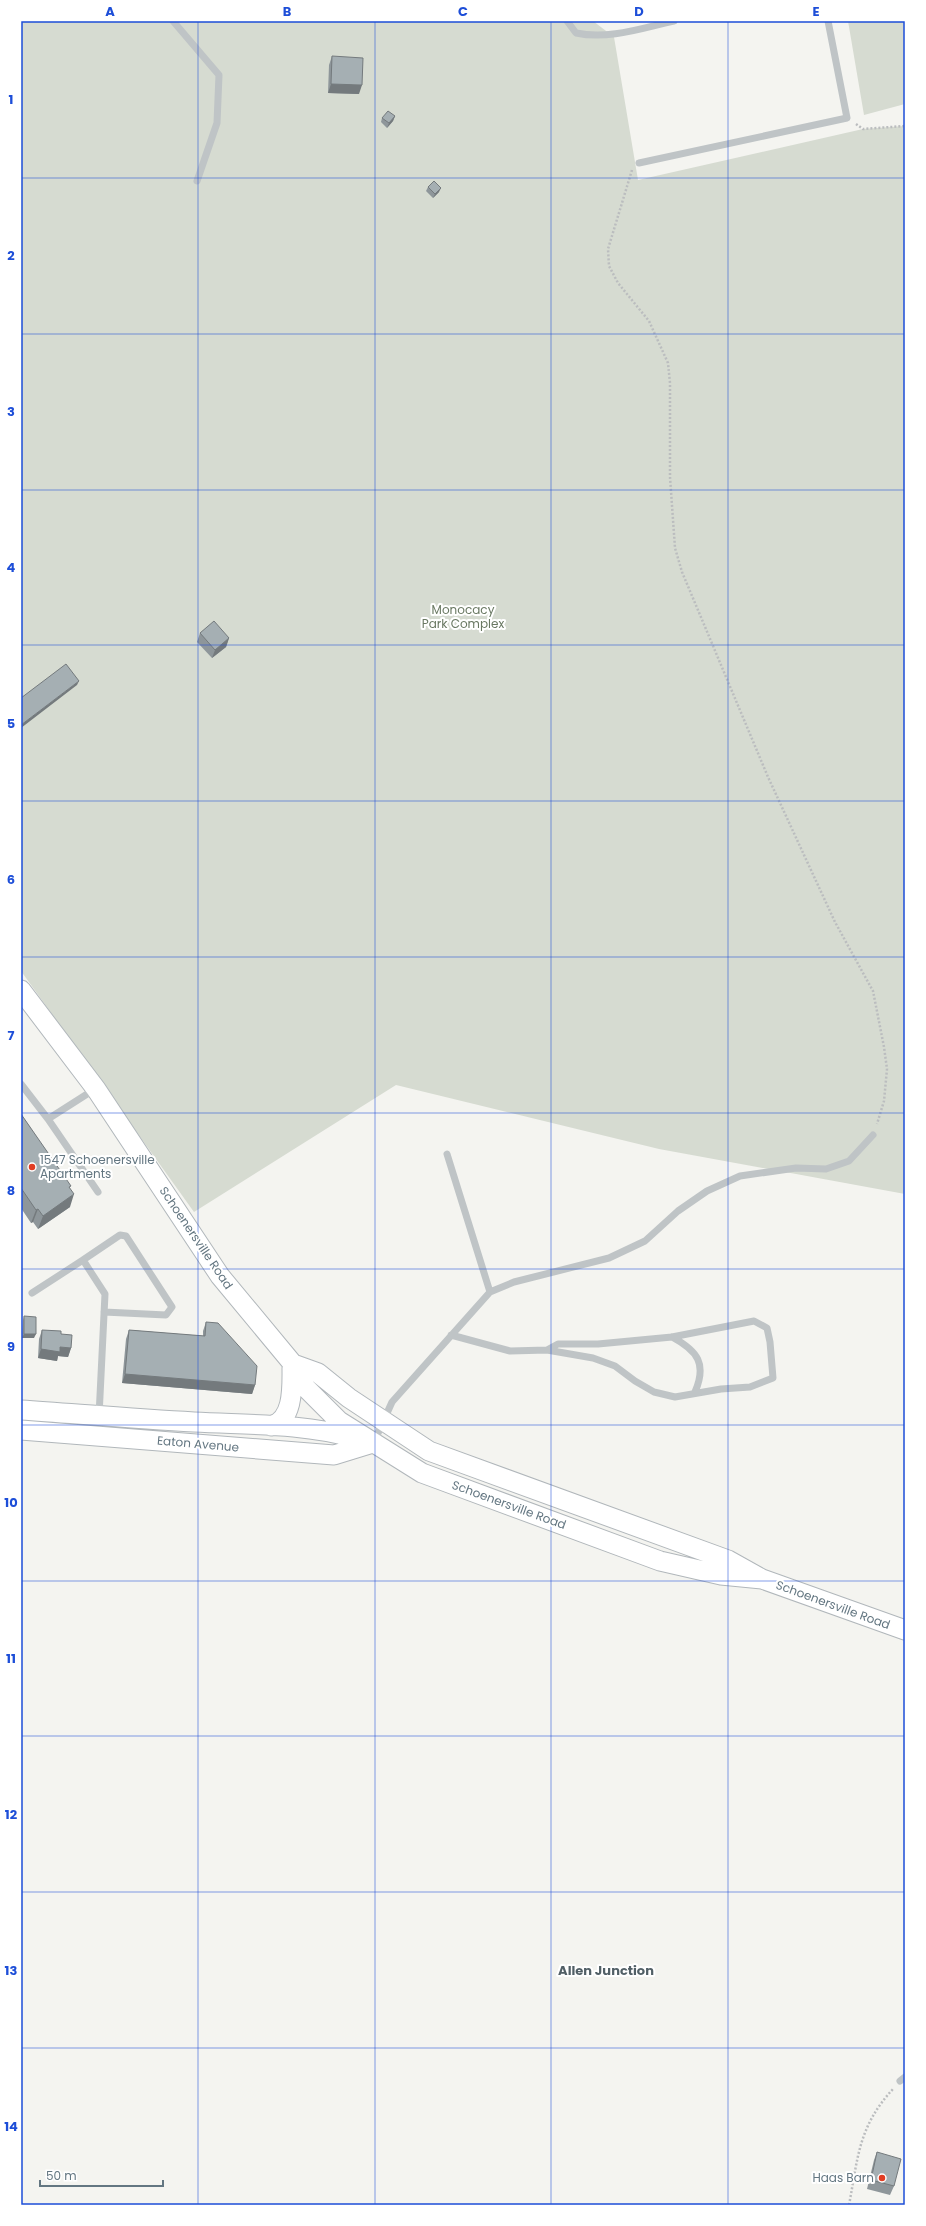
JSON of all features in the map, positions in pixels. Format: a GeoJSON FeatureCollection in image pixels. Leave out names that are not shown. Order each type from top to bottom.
{"type":"FeatureCollection","features":[{"type":"Feature","properties":{"kind":"main road","name":"Schoenersville Road"},"geometry":{"type":"LineString","coordinates":[[23,998],[96,1089],[216,1270],[293,1364],[302,1385],[339,1421],[373,1444],[422,1473],[660,1561],[721,1575],[762,1579]]}},
{"type":"Feature","properties":{"kind":"main road","name":"Schoenersville Road"},"geometry":{"type":"LineString","coordinates":[[293,1364],[318,1373],[349,1398],[429,1451],[728,1560],[762,1579],[905,1630]]}},
{"type":"Feature","properties":{"kind":"main road"},"geometry":{"type":"LineString","coordinates":[[271,1426],[277,1424],[285,1414],[290,1402],[293,1364]]}},
{"type":"Feature","properties":{"kind":"main road","name":"Eaton Avenue"},"geometry":{"type":"LineString","coordinates":[[21,1410],[330,1431],[373,1444],[429,1451]]}},
{"type":"Feature","properties":{"kind":"main road","name":"Eaton Avenue"},"geometry":{"type":"LineString","coordinates":[[21,1430],[334,1455],[373,1444]]}},
{"type":"Feature","properties":{"kind":"lane"},"geometry":{"type":"LineString","coordinates":[[173,21],[219,75],[217,123],[197,181]]}},
{"type":"Feature","properties":{"kind":"lane"},"geometry":{"type":"LineString","coordinates":[[567,21],[576,33],[590,36],[616,34],[674,21]]}},
{"type":"Feature","properties":{"kind":"lane"},"geometry":{"type":"LineString","coordinates":[[639,163],[847,118],[828,21]]}},
{"type":"Feature","properties":{"kind":"lane"},"geometry":{"type":"LineString","coordinates":[[21,1084],[48,1119],[98,1192]]}},
{"type":"Feature","properties":{"kind":"lane"},"geometry":{"type":"LineString","coordinates":[[48,1119],[96,1089]]}},
{"type":"Feature","properties":{"kind":"lane"},"geometry":{"type":"LineString","coordinates":[[373,1444],[385,1421],[392,1402],[490,1292],[514,1282],[609,1258],[638,1245],[645,1241],[678,1211],[707,1191],[740,1176],[796,1168],[826,1169],[849,1161],[873,1135]]}},
{"type":"Feature","properties":{"kind":"lane"},"geometry":{"type":"LineString","coordinates":[[447,1154],[490,1292]]}},
{"type":"Feature","properties":{"kind":"lane"},"geometry":{"type":"LineString","coordinates":[[32,1292],[120,1235],[126,1236],[172,1307],[166,1315],[104,1312]]}},
{"type":"Feature","properties":{"kind":"lane"},"geometry":{"type":"LineString","coordinates":[[83,1260],[105,1294],[99,1416]]}},
{"type":"Feature","properties":{"kind":"lane"},"geometry":{"type":"LineString","coordinates":[[451,1335],[510,1351],[547,1350],[593,1358],[615,1366],[635,1382],[654,1392],[675,1398],[695,1392],[750,1387],[773,1378],[770,1342],[767,1328],[754,1321],[672,1337],[605,1343],[558,1344],[547,1350]]}},
{"type":"Feature","properties":{"kind":"lane"},"geometry":{"type":"LineString","coordinates":[[672,1337],[693,1350],[701,1364],[700,1381],[695,1392]]}},
{"type":"Feature","properties":{"kind":"path"},"geometry":{"type":"LineString","coordinates":[[847,118],[863,129],[905,126]]}},
{"type":"Feature","properties":{"kind":"path"},"geometry":{"type":"LineString","coordinates":[[639,163],[632,170],[608,249],[609,266],[618,283],[649,322],[668,363],[670,383],[670,476],[675,548],[682,572],[768,777],[835,922],[873,991],[887,1069],[884,1101],[873,1135]]}},
{"type":"Feature","properties":{"kind":"path"},"geometry":{"type":"LineString","coordinates":[[849,2205],[857,2157],[864,2131],[874,2112],[902,2079]]}},
{"type":"Feature","properties":{"kind":"green space","name":"Monocacy Park Complex"},"geometry":{"type":"Polygon","coordinates":[[[21,21],[593,21],[614,37],[638,180],[863,129],[905,126],[905,1194],[659,1149],[396,1085],[194,1212],[21,971],[21,21]]]}},
{"type":"Feature","properties":{"kind":"green space"},"geometry":{"type":"Polygon","coordinates":[[[848,21],[905,21],[905,104],[864,115],[848,21]]]}},
{"type":"Feature","properties":{"kind":"building"},"geometry":{"type":"Polygon","coordinates":[[[332,56],[363,58],[362,85],[331,84],[332,56]]]}},
{"type":"Feature","properties":{"kind":"building"},"geometry":{"type":"Polygon","coordinates":[[[388,111],[395,116],[389,123],[382,118],[388,111]]]}},
{"type":"Feature","properties":{"kind":"building"},"geometry":{"type":"Polygon","coordinates":[[[434,181],[441,188],[435,194],[428,187],[434,181]]]}},
{"type":"Feature","properties":{"kind":"building"},"geometry":{"type":"Polygon","coordinates":[[[214,621],[229,638],[215,650],[200,633],[214,621]]]}},
{"type":"Feature","properties":{"kind":"building"},"geometry":{"type":"Polygon","coordinates":[[[66,664],[79,681],[21,725],[21,698],[66,664]]]}},
{"type":"Feature","properties":{"kind":"building","name":"1547 Schoenersville Apartments"},"geometry":{"type":"Polygon","coordinates":[[[21,1114],[71,1186],[69,1187],[74,1194],[43,1216],[38,1209],[36,1210],[21,1188],[21,1114]]]}},
{"type":"Feature","properties":{"kind":"building"},"geometry":{"type":"Polygon","coordinates":[[[24,1316],[36,1317],[36,1334],[24,1334],[24,1316]]]}},
{"type":"Feature","properties":{"kind":"building"},"geometry":{"type":"Polygon","coordinates":[[[206,1322],[218,1323],[257,1366],[255,1385],[125,1374],[129,1330],[205,1336],[206,1322]]]}},
{"type":"Feature","properties":{"kind":"building"},"geometry":{"type":"Polygon","coordinates":[[[42,1330],[61,1331],[61,1334],[72,1335],[71,1348],[60,1347],[60,1352],[41,1349],[42,1330]]]}},
{"type":"Feature","properties":{"kind":"building","name":"Haas Barn"},"geometry":{"type":"Polygon","coordinates":[[[877,2152],[901,2159],[894,2186],[871,2180],[877,2152]]]}},
{"type":"Feature","properties":{"kind":"place","name":"1547 Schoenersville Apartments"},"geometry":{"type":"Point","coordinates":[32,1167]}},
{"type":"Feature","properties":{"kind":"place","name":"Haas Barn"},"geometry":{"type":"Point","coordinates":[882,2178]}},
{"type":"Feature","properties":{"kind":"district","name":"Allen Junction"},"geometry":{"type":"Point","coordinates":[606,1970]}}]}
